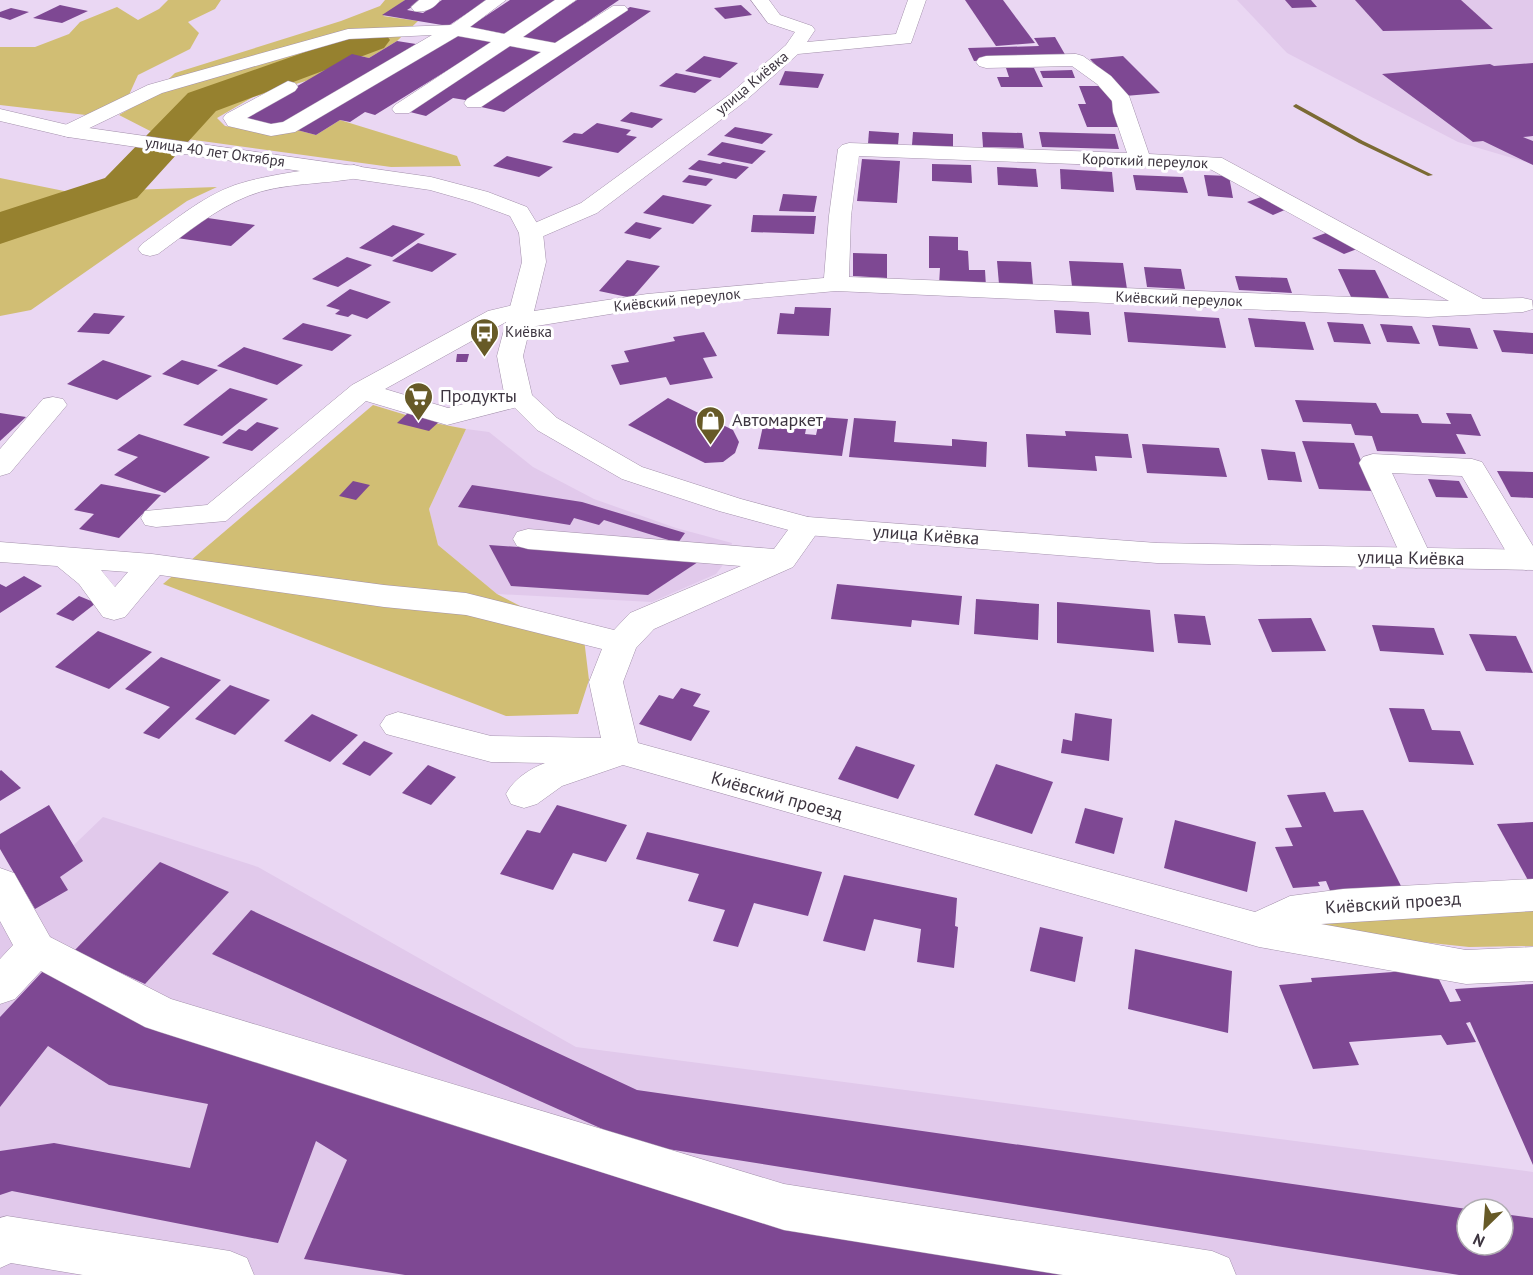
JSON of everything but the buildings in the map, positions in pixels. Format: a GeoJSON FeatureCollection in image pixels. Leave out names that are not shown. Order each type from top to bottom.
{"type":"FeatureCollection","features":[{"type":"Feature","properties":{"kind":"street"},"geometry":{"type":"LineString","coordinates":[[288,87],[233,118],[235,122],[271,130],[288,128],[454,30],[497,0]]}},
{"type":"Feature","properties":{"kind":"street"},"geometry":{"type":"LineString","coordinates":[[402,109],[567,0]]}},
{"type":"Feature","properties":{"kind":"street"},"geometry":{"type":"LineString","coordinates":[[760,0],[774,19],[806,30],[793,49]]}},
{"type":"Feature","properties":{"kind":"street"},"geometry":{"type":"LineString","coordinates":[[793,49],[890,33],[904,39],[917,0]]}},
{"type":"Feature","properties":{"kind":"street"},"geometry":{"type":"LineString","coordinates":[[474,103],[620,10]]}},
{"type":"Feature","properties":{"kind":"street"},"geometry":{"type":"LineString","coordinates":[[68,131],[154,88],[348,34],[454,30],[557,49]]}},
{"type":"Feature","properties":{"kind":"street","name":"улица Киёвка"},"geometry":{"type":"LineString","coordinates":[[531,232],[590,208],[735,99],[793,49]]}},
{"type":"Feature","properties":{"kind":"street"},"geometry":{"type":"LineString","coordinates":[[986,62],[1076,60],[1104,80],[1122,100],[1123,112],[1140,160]]}},
{"type":"Feature","properties":{"kind":"street","name":"улица 40 лет Октября"},"geometry":{"type":"LineString","coordinates":[[4,119],[68,131],[431,184],[480,197],[519,212],[531,232]]}},
{"type":"Feature","properties":{"kind":"street","name":"Короткий переулок"},"geometry":{"type":"LineString","coordinates":[[836,284],[840,216],[849,149],[1214,163],[1477,306]]}},
{"type":"Feature","properties":{"kind":"street"},"geometry":{"type":"LineString","coordinates":[[150,249],[202,211],[242,190],[319,175],[354,172]]}},
{"type":"Feature","properties":{"kind":"street"},"geometry":{"type":"LineString","coordinates":[[362,391],[447,417],[519,398],[510,356],[534,262],[531,232]]}},
{"type":"Feature","properties":{"kind":"street","name":"Киёвский переулок"},"geometry":{"type":"LineString","coordinates":[[156,518],[216,514],[362,391],[497,316],[520,316],[647,301],[836,284],[1428,309],[1523,305]]}},
{"type":"Feature","properties":{"kind":"street","name":"улица Киёвка"},"geometry":{"type":"LineString","coordinates":[[519,398],[547,424],[632,473],[730,506],[807,526],[1157,553],[1529,560]]}},
{"type":"Feature","properties":{"kind":"street"},"geometry":{"type":"LineString","coordinates":[[0,467],[53,405]]}},
{"type":"Feature","properties":{"kind":"street"},"geometry":{"type":"LineString","coordinates":[[1416,558],[1373,463],[1472,468],[1529,560]]}},
{"type":"Feature","properties":{"kind":"street"},"geometry":{"type":"LineString","coordinates":[[524,794],[549,776],[622,752],[606,682],[621,643],[642,621],[782,560],[807,526]]}},
{"type":"Feature","properties":{"kind":"street"},"geometry":{"type":"LineString","coordinates":[[528,539],[782,560]]}},
{"type":"Feature","properties":{"kind":"street"},"geometry":{"type":"LineString","coordinates":[[0,552],[152,564],[384,596],[466,604],[621,643]]}},
{"type":"Feature","properties":{"kind":"street"},"geometry":{"type":"LineString","coordinates":[[65,557],[90,577],[114,609],[152,564]]}},
{"type":"Feature","properties":{"kind":"street","name":"Киёвский проезд"},"geometry":{"type":"LineString","coordinates":[[398,726],[491,749],[622,752],[1259,930],[1466,967],[1533,964]]}},
{"type":"Feature","properties":{"kind":"street"},"geometry":{"type":"LineString","coordinates":[[0,884],[36,950],[160,1014],[784,1207],[1212,1275]]}},
{"type":"Feature","properties":{"kind":"street","name":"Киёвский проезд"},"geometry":{"type":"LineString","coordinates":[[1259,930],[1290,912],[1343,905],[1533,895]]}},
{"type":"Feature","properties":{"kind":"street"},"geometry":{"type":"LineString","coordinates":[[0,986],[36,950]]}},
{"type":"Feature","properties":{"kind":"street"},"geometry":{"type":"LineString","coordinates":[[0,1244],[7,1239],[230,1275]]}},
{"type":"Feature","properties":{"kind":"shaded area"},"geometry":{"type":"Polygon","coordinates":[[[168,0],[221,0],[215,9],[188,22],[199,33],[190,49],[138,75],[128,97],[86,115],[0,105],[0,47],[35,47],[69,34],[80,22],[117,7],[138,20],[159,9],[168,0]]]}},
{"type":"Feature","properties":{"kind":"shaded area"},"geometry":{"type":"Polygon","coordinates":[[[385,0],[405,0],[383,16],[418,21],[397,41],[369,58],[352,54],[309,80],[253,97],[217,118],[225,126],[270,133],[297,130],[316,135],[340,120],[457,156],[461,166],[391,167],[158,135],[119,115],[150,97],[175,73],[341,21],[380,6],[385,0]]]}},
{"type":"Feature","properties":{"kind":"shaded area"},"geometry":{"type":"Polygon","coordinates":[[[1237,0],[1533,0],[1533,164],[1458,142],[1287,53],[1237,0]]]}},
{"type":"Feature","properties":{"kind":"shaded area"},"geometry":{"type":"Polygon","coordinates":[[[0,178],[69,192],[217,187],[187,201],[31,310],[0,316],[0,178]]]}},
{"type":"Feature","properties":{"kind":"shaded area"},"geometry":{"type":"Polygon","coordinates":[[[373,405],[429,422],[466,429],[429,509],[438,545],[497,594],[584,639],[589,680],[578,714],[506,716],[163,584],[373,405]]]}},
{"type":"Feature","properties":{"kind":"shaded area"},"geometry":{"type":"Polygon","coordinates":[[[466,429],[489,432],[533,467],[594,499],[676,528],[732,543],[729,557],[716,574],[652,602],[497,594],[438,545],[429,509],[466,429]]]}},
{"type":"Feature","properties":{"kind":"shaded area"},"geometry":{"type":"Polygon","coordinates":[[[103,817],[258,867],[576,1047],[1533,1172],[1533,1275],[0,1275],[0,916],[103,817]]]}},
{"type":"Feature","properties":{"kind":"shaded area"},"geometry":{"type":"Polygon","coordinates":[[[1533,911],[1533,946],[1469,947],[1308,930],[1332,920],[1533,911]]]}},
{"type":"Feature","properties":{"kind":"waterway","name":"Киёвка"},"geometry":{"type":"LineString","coordinates":[[0,230],[6,225],[121,188],[202,102],[371,40]]}},
{"type":"Feature","properties":{"kind":"waterway"},"geometry":{"type":"LineString","coordinates":[[1296,106],[1361,142],[1430,175]]}},
{"type":"Feature","properties":{"kind":"place","name":"Киёвка"},"geometry":{"type":"Point","coordinates":[484,358]}},
{"type":"Feature","properties":{"kind":"place","name":"Продукты"},"geometry":{"type":"Point","coordinates":[419,422]}},
{"type":"Feature","properties":{"kind":"place","name":"Автомаркет"},"geometry":{"type":"Point","coordinates":[711,446]}}]}
